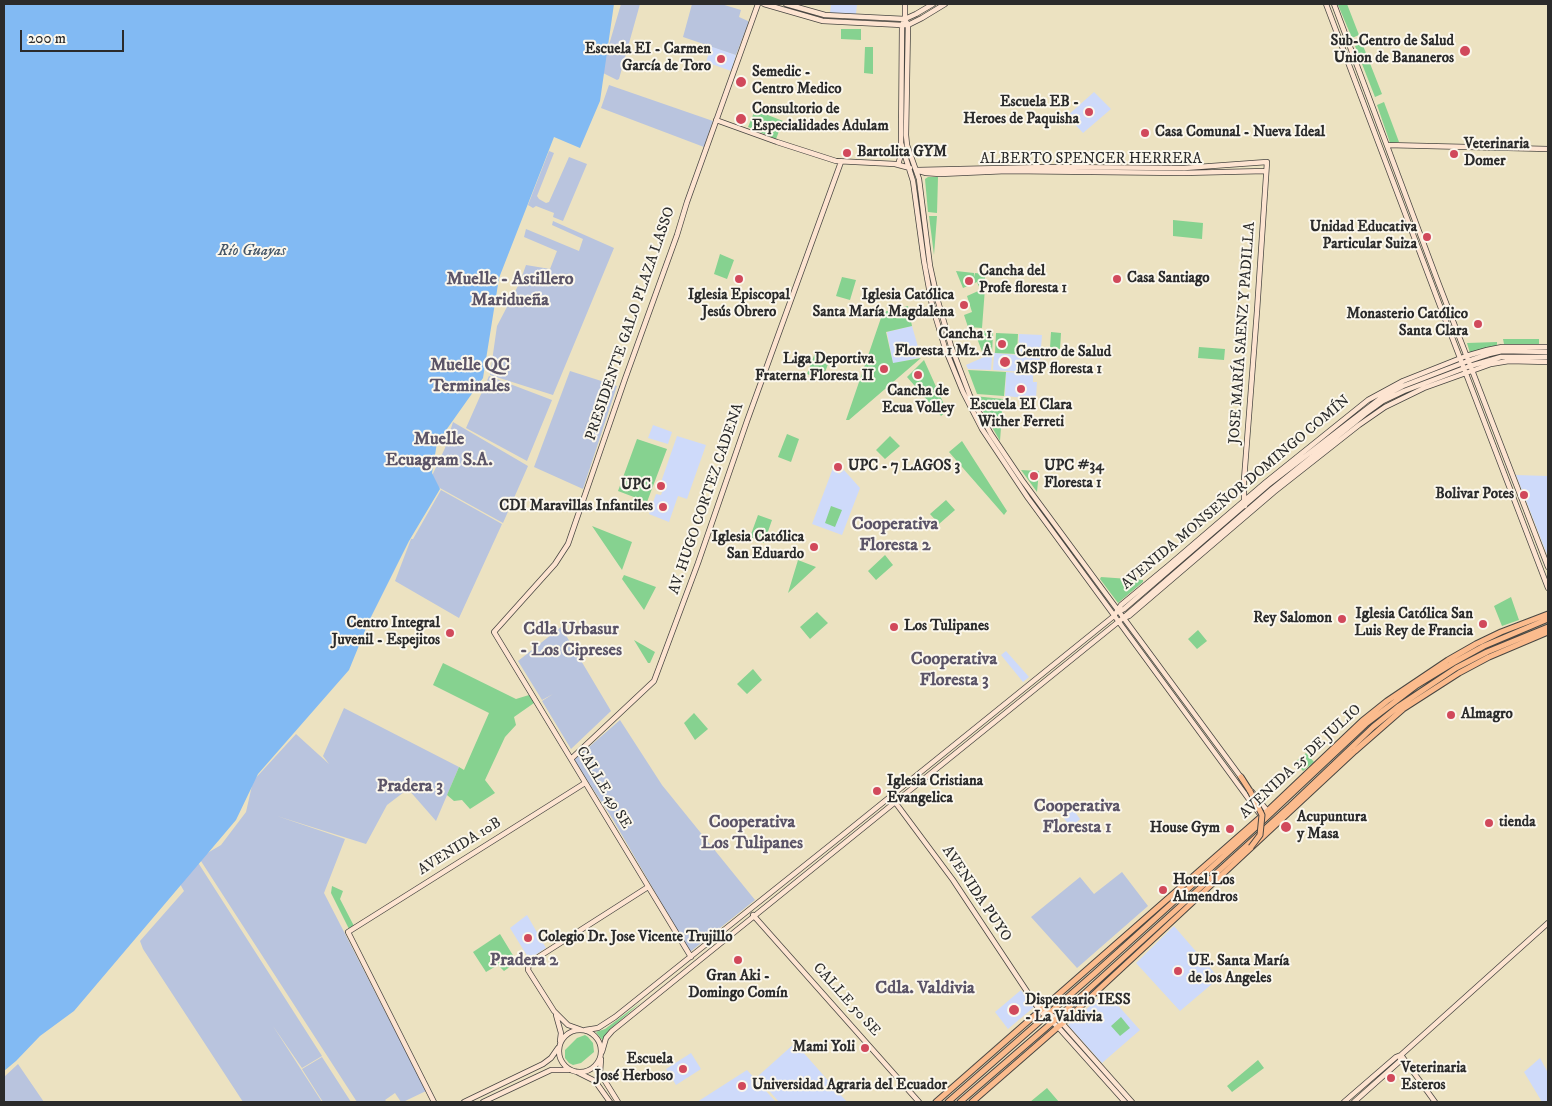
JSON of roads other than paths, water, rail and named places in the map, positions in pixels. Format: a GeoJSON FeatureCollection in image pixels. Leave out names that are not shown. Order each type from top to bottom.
{"type":"FeatureCollection","features":[{"type":"Feature","properties":{"kind":"main road","name":"PRESIDENTE GALO PLAZA LASSO"},"geometry":{"type":"LineString","coordinates":[[494,632],[555,564],[568,544],[758,4]]}},
{"type":"Feature","properties":{"kind":"main road"},"geometry":{"type":"LineString","coordinates":[[764,4],[823,20],[905,25],[922,18],[945,4]]}},
{"type":"Feature","properties":{"kind":"main road"},"geometry":{"type":"LineString","coordinates":[[786,4],[825,14],[905,19],[933,4]]}},
{"type":"Feature","properties":{"kind":"main road"},"geometry":{"type":"LineString","coordinates":[[905,4],[907,145],[919,179],[930,266],[937,298],[951,346],[970,396],[990,432],[1022,480],[1118,612],[1269,813]]}},
{"type":"Feature","properties":{"kind":"main road"},"geometry":{"type":"LineString","coordinates":[[1326,4],[1548,588]]}},
{"type":"Feature","properties":{"kind":"main road"},"geometry":{"type":"LineString","coordinates":[[1334,4],[1548,567]]}},
{"type":"Feature","properties":{"kind":"main road"},"geometry":{"type":"LineString","coordinates":[[905,25],[901,127],[903,149],[914,181],[921,244],[932,305],[945,348],[963,392],[978,422],[1005,465],[1263,818]]}},
{"type":"Feature","properties":{"kind":"main road","name":"ALBERTO SPENCER HERRERA"},"geometry":{"type":"LineString","coordinates":[[716,120],[841,162],[868,161],[898,165],[926,173],[1266,172]]}},
{"type":"Feature","properties":{"kind":"main road"},"geometry":{"type":"LineString","coordinates":[[1388,145],[1548,149]]}},
{"type":"Feature","properties":{"kind":"main road"},"geometry":{"type":"LineString","coordinates":[[898,165],[903,149]]}},
{"type":"Feature","properties":{"kind":"main road","name":"AV. HUGO CORTEZ CADENA"},"geometry":{"type":"LineString","coordinates":[[571,759],[654,681],[841,162]]}},
{"type":"Feature","properties":{"kind":"main road","name":"ALBERTO SPENCER HERRERA"},"geometry":{"type":"LineString","coordinates":[[917,170],[1054,167],[1184,168],[1266,162]]}},
{"type":"Feature","properties":{"kind":"main road","name":"JOSE MARÍA SAENZ Y PADILLA"},"geometry":{"type":"LineString","coordinates":[[1245,503],[1244,480],[1266,162]]}},
{"type":"Feature","properties":{"kind":"main road"},"geometry":{"type":"LineString","coordinates":[[1254,163],[1258,168],[1255,171]]}},
{"type":"Feature","properties":{"kind":"main road","name":"AVENIDA MONSEÑOR DOMINGO COMÍN"},"geometry":{"type":"LineString","coordinates":[[583,1030],[596,1028],[608,1022],[691,957],[1124,609],[1245,503],[1349,424],[1383,401],[1413,390],[1502,347],[1548,352]]}},
{"type":"Feature","properties":{"kind":"main road","name":"AVENIDA MONSEÑOR DOMINGO COMÍN"},"geometry":{"type":"LineString","coordinates":[[1529,349],[1548,347]]}},
{"type":"Feature","properties":{"kind":"main road","name":"AVENIDA MONSEÑOR DOMINGO COMÍN"},"geometry":{"type":"LineString","coordinates":[[601,1054],[606,1038],[612,1031],[1196,558],[1272,489],[1349,424],[1368,400],[1390,390],[1469,363],[1501,357],[1548,357]]}},
{"type":"Feature","properties":{"kind":"main road","name":"AVENIDA MONSEÑOR DOMINGO COMÍN"},"geometry":{"type":"LineString","coordinates":[[1469,363],[1548,362]]}},
{"type":"Feature","properties":{"kind":"main road","name":"AVENIDA 25 DE JULIO"},"geometry":{"type":"LineString","coordinates":[[1269,813],[1362,721],[1406,687],[1476,644],[1548,614]]}},
{"type":"Feature","properties":{"kind":"main road","name":"AVENIDA 25 DE JULIO"},"geometry":{"type":"LineString","coordinates":[[937,1102],[1269,813],[1367,723],[1417,685],[1484,646],[1548,619]]}},
{"type":"Feature","properties":{"kind":"main road","name":"AVENIDA 25 DE JULIO"},"geometry":{"type":"LineString","coordinates":[[960,1102],[1054,1021],[1290,806],[1373,727],[1399,706],[1456,668],[1548,627]]}},
{"type":"Feature","properties":{"kind":"main road","name":"CALLE 49 SE"},"geometry":{"type":"LineString","coordinates":[[494,632],[691,957]]}},
{"type":"Feature","properties":{"kind":"main road","name":"AVENIDA 25 DE JULIO"},"geometry":{"type":"LineString","coordinates":[[972,1102],[1060,1025],[1244,856],[1354,751],[1403,710],[1459,673],[1489,657],[1548,632]]}},
{"type":"Feature","properties":{"kind":"main road"},"geometry":{"type":"LineString","coordinates":[[1417,685],[1427,673]]}},
{"type":"Feature","properties":{"kind":"main road"},"geometry":{"type":"LineString","coordinates":[[1241,777],[1262,813],[1260,835],[1244,856]]}},
{"type":"Feature","properties":{"kind":"main road","name":"AVENIDA 10B"},"geometry":{"type":"LineString","coordinates":[[434,1102],[348,932],[585,783]]}},
{"type":"Feature","properties":{"kind":"main road","name":"AVENIDA PUYO"},"geometry":{"type":"LineString","coordinates":[[895,802],[953,880],[1034,1002],[1060,1025],[1132,1102]]}},
{"type":"Feature","properties":{"kind":"main road","name":"AVENIDA 25 DE JULIO"},"geometry":{"type":"LineString","coordinates":[[948,1102],[1048,1015],[1263,818]]}},
{"type":"Feature","properties":{"kind":"main road"},"geometry":{"type":"LineString","coordinates":[[1205,883],[1209,888]]}},
{"type":"Feature","properties":{"kind":"main road"},"geometry":{"type":"LineString","coordinates":[[618,1102],[600,1073],[601,1054],[597,1038],[592,1033],[568,1024],[554,1011],[528,970],[529,963],[648,887]]}},
{"type":"Feature","properties":{"kind":"main road","name":"CALLE 50 SE"},"geometry":{"type":"LineString","coordinates":[[754,915],[920,1102]]}},
{"type":"Feature","properties":{"kind":"main road"},"geometry":{"type":"LineString","coordinates":[[1153,920],[1154,924],[1158,926]]}},
{"type":"Feature","properties":{"kind":"main road"},"geometry":{"type":"LineString","coordinates":[[1344,1102],[1396,1057],[1401,1055],[1548,923]]}},
{"type":"Feature","properties":{"kind":"main road"},"geometry":{"type":"LineString","coordinates":[[1126,944],[1130,946],[1131,950]]}},
{"type":"Feature","properties":{"kind":"main road"},"geometry":{"type":"LineString","coordinates":[[554,1011],[560,1030],[558,1054],[562,1062],[574,1071],[595,1081],[610,1102]]}},
{"type":"Feature","properties":{"kind":"main road","name":"AVENIDA PUYO"},"geometry":{"type":"LineString","coordinates":[[1060,1025],[1125,1102]]}},
{"type":"Feature","properties":{"kind":"main road"},"geometry":{"type":"LineString","coordinates":[[464,1102],[543,1064],[551,1058],[570,1032],[583,1030]]}},
{"type":"Feature","properties":{"kind":"main road"},"geometry":{"type":"LineString","coordinates":[[483,1102],[551,1070],[584,1071],[592,1067],[601,1054]]}},
{"type":"Feature","properties":{"kind":"main road"},"geometry":{"type":"LineString","coordinates":[[1354,1102],[1400,1061],[1401,1055]]}},
{"type":"Feature","properties":{"kind":"main road"},"geometry":{"type":"LineString","coordinates":[[1401,1055],[1435,1102]]}},
{"type":"Feature","properties":{"kind":"water","name":"Río Guayas"},"geometry":{"type":"Polygon","coordinates":[[[4,4],[614,4],[600,101],[580,148],[554,137],[499,278],[483,378],[437,443],[432,473],[440,489],[409,541],[369,621],[349,670],[258,774],[236,820],[74,1011],[40,1036],[4,1071],[4,4]]]}},
{"type":"Feature","properties":{"kind":"place","name":"Sub-Centro de Salud Union de Bananeros"},"geometry":{"type":"Point","coordinates":[1465,51]}},
{"type":"Feature","properties":{"kind":"place","name":"Escuela EI - Carmen García de Toro"},"geometry":{"type":"Point","coordinates":[721,59]}},
{"type":"Feature","properties":{"kind":"place","name":"Semedic - Centro Medico"},"geometry":{"type":"Point","coordinates":[741,82]}},
{"type":"Feature","properties":{"kind":"place","name":"Escuela EB - Heroes de Paquisha"},"geometry":{"type":"Point","coordinates":[1089,112]}},
{"type":"Feature","properties":{"kind":"place","name":"Consultorio de Especialidades Adulam"},"geometry":{"type":"Point","coordinates":[741,119]}},
{"type":"Feature","properties":{"kind":"place","name":"Casa Comunal - Nueva Ideal"},"geometry":{"type":"Point","coordinates":[1145,133]}},
{"type":"Feature","properties":{"kind":"place","name":"Bartolita GYM"},"geometry":{"type":"Point","coordinates":[847,153]}},
{"type":"Feature","properties":{"kind":"place","name":"Veterinaria Domer"},"geometry":{"type":"Point","coordinates":[1454,154]}},
{"type":"Feature","properties":{"kind":"place","name":"Unidad Educativa Particular Suiza"},"geometry":{"type":"Point","coordinates":[1427,237]}},
{"type":"Feature","properties":{"kind":"place","name":"Iglesia Episcopal Jesús Obrero"},"geometry":{"type":"Point","coordinates":[739,279]}},
{"type":"Feature","properties":{"kind":"place","name":"Casa Santiago"},"geometry":{"type":"Point","coordinates":[1117,279]}},
{"type":"Feature","properties":{"kind":"place","name":"Cancha del Profe floresta 1"},"geometry":{"type":"Point","coordinates":[969,281]}},
{"type":"Feature","properties":{"kind":"place","name":"Iglesia Católica Santa María Magdalena"},"geometry":{"type":"Point","coordinates":[964,305]}},
{"type":"Feature","properties":{"kind":"place","name":"Monasterio Católico Santa Clara"},"geometry":{"type":"Point","coordinates":[1478,324]}},
{"type":"Feature","properties":{"kind":"place","name":"Cancha 1 Floresta 1 Mz. A"},"geometry":{"type":"Point","coordinates":[1002,344]}},
{"type":"Feature","properties":{"kind":"place","name":"Centro de Salud MSP floresta 1"},"geometry":{"type":"Point","coordinates":[1005,362]}},
{"type":"Feature","properties":{"kind":"place","name":"Liga Deportiva Fraterna Floresta II"},"geometry":{"type":"Point","coordinates":[884,369]}},
{"type":"Feature","properties":{"kind":"place","name":"Cancha de Ecua Volley"},"geometry":{"type":"Point","coordinates":[918,375]}},
{"type":"Feature","properties":{"kind":"place","name":"Escuela EI Clara Wither Ferreti"},"geometry":{"type":"Point","coordinates":[1021,389]}},
{"type":"Feature","properties":{"kind":"place","name":"UPC - 7 LAGOS 3"},"geometry":{"type":"Point","coordinates":[838,467]}},
{"type":"Feature","properties":{"kind":"place","name":"UPC #34 Floresta 1"},"geometry":{"type":"Point","coordinates":[1034,476]}},
{"type":"Feature","properties":{"kind":"place","name":"UPC"},"geometry":{"type":"Point","coordinates":[661,486]}},
{"type":"Feature","properties":{"kind":"place","name":"Bolivar Potes"},"geometry":{"type":"Point","coordinates":[1524,495]}},
{"type":"Feature","properties":{"kind":"place","name":"CDI Maravillas Infantiles"},"geometry":{"type":"Point","coordinates":[663,507]}},
{"type":"Feature","properties":{"kind":"place","name":"Iglesia Católica San Eduardo"},"geometry":{"type":"Point","coordinates":[814,547]}},
{"type":"Feature","properties":{"kind":"place","name":"Rey Salomon"},"geometry":{"type":"Point","coordinates":[1342,619]}},
{"type":"Feature","properties":{"kind":"place","name":"Iglesia Católica San Luis Rey de Francia"},"geometry":{"type":"Point","coordinates":[1483,624]}},
{"type":"Feature","properties":{"kind":"place","name":"Los Tulipanes"},"geometry":{"type":"Point","coordinates":[894,627]}},
{"type":"Feature","properties":{"kind":"place","name":"Centro Integral Juvenil - Espejitos"},"geometry":{"type":"Point","coordinates":[450,633]}},
{"type":"Feature","properties":{"kind":"place","name":"Almagro"},"geometry":{"type":"Point","coordinates":[1451,715]}},
{"type":"Feature","properties":{"kind":"place","name":"Iglesia Cristiana Evangelica"},"geometry":{"type":"Point","coordinates":[877,791]}},
{"type":"Feature","properties":{"kind":"place","name":"tienda"},"geometry":{"type":"Point","coordinates":[1489,823]}},
{"type":"Feature","properties":{"kind":"place","name":"Acupuntura y Masa"},"geometry":{"type":"Point","coordinates":[1286,827]}},
{"type":"Feature","properties":{"kind":"place","name":"House Gym"},"geometry":{"type":"Point","coordinates":[1230,829]}},
{"type":"Feature","properties":{"kind":"place","name":"Hotel Los Almendros"},"geometry":{"type":"Point","coordinates":[1163,890]}},
{"type":"Feature","properties":{"kind":"place","name":"Colegio Dr. Jose Vicente Trujillo"},"geometry":{"type":"Point","coordinates":[528,938]}},
{"type":"Feature","properties":{"kind":"place","name":"Gran Aki - Domingo Comín"},"geometry":{"type":"Point","coordinates":[738,960]}},
{"type":"Feature","properties":{"kind":"place","name":"UE. Santa María de los Angeles"},"geometry":{"type":"Point","coordinates":[1178,971]}},
{"type":"Feature","properties":{"kind":"place","name":"Dispensario IESS - La Valdivia"},"geometry":{"type":"Point","coordinates":[1014,1010]}},
{"type":"Feature","properties":{"kind":"place","name":"Mami Yoli"},"geometry":{"type":"Point","coordinates":[865,1048]}},
{"type":"Feature","properties":{"kind":"place","name":"Escuela José Herboso"},"geometry":{"type":"Point","coordinates":[683,1069]}},
{"type":"Feature","properties":{"kind":"place","name":"Veterinaria Esteros"},"geometry":{"type":"Point","coordinates":[1391,1078]}},
{"type":"Feature","properties":{"kind":"place","name":"Universidad Agraria del Ecuador"},"geometry":{"type":"Point","coordinates":[742,1086]}},
{"type":"Feature","properties":{"kind":"district","name":"Muelle - Astillero Maridueña"},"geometry":{"type":"Point","coordinates":[510,290]}},
{"type":"Feature","properties":{"kind":"district","name":"Muelle QC Terminales"},"geometry":{"type":"Point","coordinates":[470,376]}},
{"type":"Feature","properties":{"kind":"district","name":"Muelle Ecuagram S.A."},"geometry":{"type":"Point","coordinates":[439,450]}},
{"type":"Feature","properties":{"kind":"district","name":"Cooperativa Floresta 2"},"geometry":{"type":"Point","coordinates":[895,535]}},
{"type":"Feature","properties":{"kind":"district","name":"Cdla Urbasur - Los Cipreses"},"geometry":{"type":"Point","coordinates":[571,640]}},
{"type":"Feature","properties":{"kind":"district","name":"Cooperativa Floresta 3"},"geometry":{"type":"Point","coordinates":[954,670]}},
{"type":"Feature","properties":{"kind":"district","name":"Pradera 3"},"geometry":{"type":"Point","coordinates":[410,787]}},
{"type":"Feature","properties":{"kind":"district","name":"Cooperativa Floresta 1"},"geometry":{"type":"Point","coordinates":[1077,818]}},
{"type":"Feature","properties":{"kind":"district","name":"Cooperativa Los Tulipanes"},"geometry":{"type":"Point","coordinates":[752,833]}},
{"type":"Feature","properties":{"kind":"district","name":"Pradera 2"},"geometry":{"type":"Point","coordinates":[524,961]}},
{"type":"Feature","properties":{"kind":"district","name":"Cdla. Valdivia"},"geometry":{"type":"Point","coordinates":[925,989]}}]}
